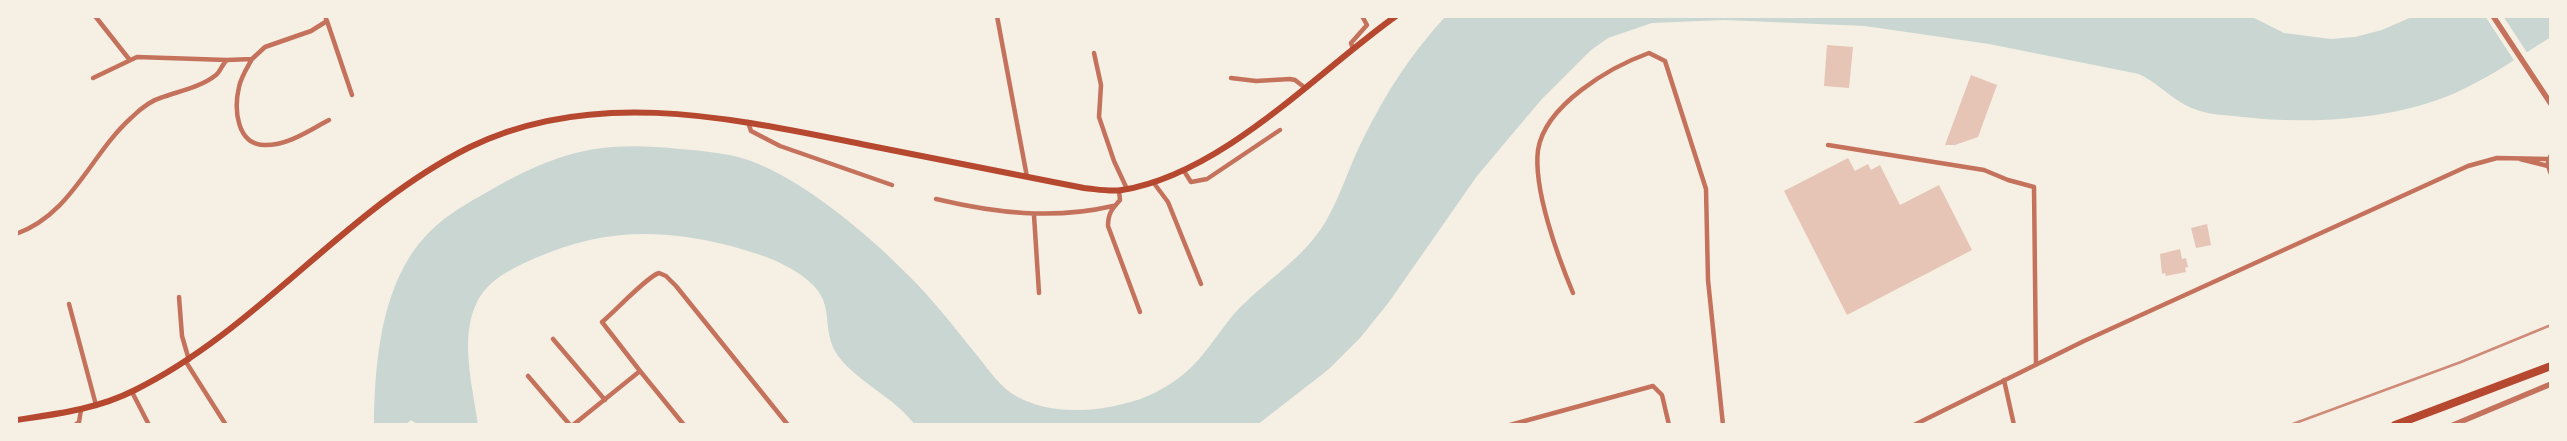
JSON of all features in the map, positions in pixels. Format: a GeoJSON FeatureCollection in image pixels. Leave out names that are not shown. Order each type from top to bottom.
{"type":"FeatureCollection","features":[{"type":"Feature","properties":{"kind":"highway"},"geometry":{"type":"LineString","coordinates":[[2395,425],[2551,366]]}},
{"type":"Feature","properties":{"kind":"main road"},"geometry":{"type":"LineString","coordinates":[[16,420],[81,410],[96,405],[132,392],[188,361],[359,220],[402,188],[472,146],[555,119],[605,112],[640,111],[748,122],[1084,188],[1123,190],[1184,171],[1236,139],[1396,16]]}},
{"type":"Feature","properties":{"kind":"street"},"geometry":{"type":"LineString","coordinates":[[95,16],[129,59]]}},
{"type":"Feature","properties":{"kind":"street"},"geometry":{"type":"LineString","coordinates":[[997,16],[1027,177]]}},
{"type":"Feature","properties":{"kind":"street"},"geometry":{"type":"LineString","coordinates":[[1353,49],[1351,43],[1367,25],[1362,16]]}},
{"type":"Feature","properties":{"kind":"street"},"geometry":{"type":"LineString","coordinates":[[2493,16],[2551,104]]}},
{"type":"Feature","properties":{"kind":"street"},"geometry":{"type":"LineString","coordinates":[[328,120],[291,141],[263,145],[253,143],[238,124],[236,110],[239,87],[252,60],[265,47],[311,31],[326,19],[352,95]]}},
{"type":"Feature","properties":{"kind":"street"},"geometry":{"type":"LineString","coordinates":[[1094,53],[1101,85],[1099,116],[1123,190],[1120,200],[1113,206],[1108,215],[1108,226],[1140,312]]}},
{"type":"Feature","properties":{"kind":"street"},"geometry":{"type":"LineString","coordinates":[[1573,293],[1554,247],[1539,175],[1538,149],[1550,120],[1582,89],[1625,61],[1649,53],[1665,61],[1706,189],[1708,280],[1723,425]]}},
{"type":"Feature","properties":{"kind":"street"},"geometry":{"type":"LineString","coordinates":[[93,78],[129,59],[147,56],[252,60]]}},
{"type":"Feature","properties":{"kind":"street"},"geometry":{"type":"LineString","coordinates":[[16,234],[38,223],[67,200],[109,138],[133,116],[160,98],[185,90],[209,79],[217,74],[227,60]]}},
{"type":"Feature","properties":{"kind":"street"},"geometry":{"type":"LineString","coordinates":[[1231,78],[1256,81],[1290,79],[1295,80],[1304,87]]}},
{"type":"Feature","properties":{"kind":"street"},"geometry":{"type":"LineString","coordinates":[[748,122],[751,131],[780,146],[892,185]]}},
{"type":"Feature","properties":{"kind":"street"},"geometry":{"type":"LineString","coordinates":[[1184,171],[1191,182],[1207,179],[1280,130]]}},
{"type":"Feature","properties":{"kind":"street"},"geometry":{"type":"LineString","coordinates":[[1828,145],[1984,170],[2008,180],[2034,186],[2036,364]]}},
{"type":"Feature","properties":{"kind":"street"},"geometry":{"type":"LineString","coordinates":[[2508,157],[2548,166]]}},
{"type":"Feature","properties":{"kind":"street"},"geometry":{"type":"LineString","coordinates":[[1914,425],[2036,364],[2468,166],[2486,160],[2508,157],[2550,157],[2548,166],[2551,173]]}},
{"type":"Feature","properties":{"kind":"street"},"geometry":{"type":"LineString","coordinates":[[1153,182],[1168,202],[1201,284]]}},
{"type":"Feature","properties":{"kind":"street"},"geometry":{"type":"LineString","coordinates":[[936,200],[987,211],[1034,215],[1113,206]]}},
{"type":"Feature","properties":{"kind":"street"},"geometry":{"type":"LineString","coordinates":[[1034,215],[1039,294]]}},
{"type":"Feature","properties":{"kind":"street"},"geometry":{"type":"LineString","coordinates":[[684,425],[602,322],[626,303],[648,278],[659,273],[666,276],[676,286],[788,425]]}},
{"type":"Feature","properties":{"kind":"street"},"geometry":{"type":"LineString","coordinates":[[179,297],[182,336],[188,361],[226,425]]}},
{"type":"Feature","properties":{"kind":"street"},"geometry":{"type":"LineString","coordinates":[[68,304],[96,405]]}},
{"type":"Feature","properties":{"kind":"street"},"geometry":{"type":"LineString","coordinates":[[554,339],[605,400]]}},
{"type":"Feature","properties":{"kind":"street"},"geometry":{"type":"LineString","coordinates":[[528,376],[571,425],[640,371]]}},
{"type":"Feature","properties":{"kind":"street"},"geometry":{"type":"LineString","coordinates":[[2004,380],[2014,425]]}},
{"type":"Feature","properties":{"kind":"street"},"geometry":{"type":"LineString","coordinates":[[2453,425],[2551,384]]}},
{"type":"Feature","properties":{"kind":"street"},"geometry":{"type":"LineString","coordinates":[[1510,425],[1654,386],[1662,395],[1669,425]]}},
{"type":"Feature","properties":{"kind":"street"},"geometry":{"type":"LineString","coordinates":[[132,392],[150,425]]}},
{"type":"Feature","properties":{"kind":"street"},"geometry":{"type":"LineString","coordinates":[[75,425],[79,422],[81,410]]}},
{"type":"Feature","properties":{"kind":"shaded area"},"geometry":{"type":"Polygon","coordinates":[[[1446,16],[2250,16],[2284,33],[2331,39],[2355,37],[2382,30],[2414,16],[2551,16],[2551,37],[2480,81],[2430,102],[2403,110],[2375,115],[2318,120],[2289,120],[2261,119],[2201,111],[2182,103],[2139,74],[1989,44],[1865,26],[1724,20],[1652,23],[1608,38],[1591,50],[1541,100],[1477,176],[1389,302],[1360,338],[1329,369],[1257,425],[915,425],[896,405],[842,361],[835,351],[831,340],[824,303],[820,294],[801,275],[776,261],[731,246],[679,236],[630,234],[583,242],[558,249],[517,267],[487,287],[477,302],[469,331],[469,363],[478,425],[419,425],[411,420],[405,425],[374,425],[377,372],[385,317],[393,291],[404,267],[419,244],[450,214],[520,174],[542,164],[584,151],[628,146],[723,154],[748,160],[769,169],[813,195],[856,227],[894,261],[936,305],[996,379],[1011,393],[1023,400],[1051,408],[1081,410],[1110,407],[1140,399],[1171,383],[1192,367],[1245,302],[1295,259],[1317,235],[1331,211],[1359,147],[1381,105],[1411,58],[1446,16]]]}},
{"type":"Feature","properties":{"kind":"pier"},"geometry":{"type":"Polygon","coordinates":[[[2485,16],[2503,16],[2528,54],[2515,62],[2485,16]]]}},
{"type":"Feature","properties":{"kind":"building"},"geometry":{"type":"Polygon","coordinates":[[[1827,45],[1853,47],[1849,88],[1824,86],[1827,45]]]}},
{"type":"Feature","properties":{"kind":"building"},"geometry":{"type":"Polygon","coordinates":[[[1971,75],[1997,85],[1978,137],[1955,145],[1945,145],[1971,75]]]}},
{"type":"Feature","properties":{"kind":"building"},"geometry":{"type":"Polygon","coordinates":[[[1848,158],[1855,171],[1868,164],[1871,170],[1880,165],[1900,205],[1939,185],[1972,250],[1847,315],[1784,191],[1848,158]]]}},
{"type":"Feature","properties":{"kind":"building"},"geometry":{"type":"Polygon","coordinates":[[[2207,224],[2211,245],[2196,248],[2191,228],[2207,224]]]}},
{"type":"Feature","properties":{"kind":"building"},"geometry":{"type":"Polygon","coordinates":[[[2180,249],[2182,259],[2186,258],[2188,267],[2185,268],[2186,272],[2166,276],[2165,273],[2162,274],[2160,254],[2180,249]]]}},
{"type":"Feature","properties":{"kind":"railway"},"geometry":{"type":"LineString","coordinates":[[2290,425],[2461,362],[2551,325]]}}]}
